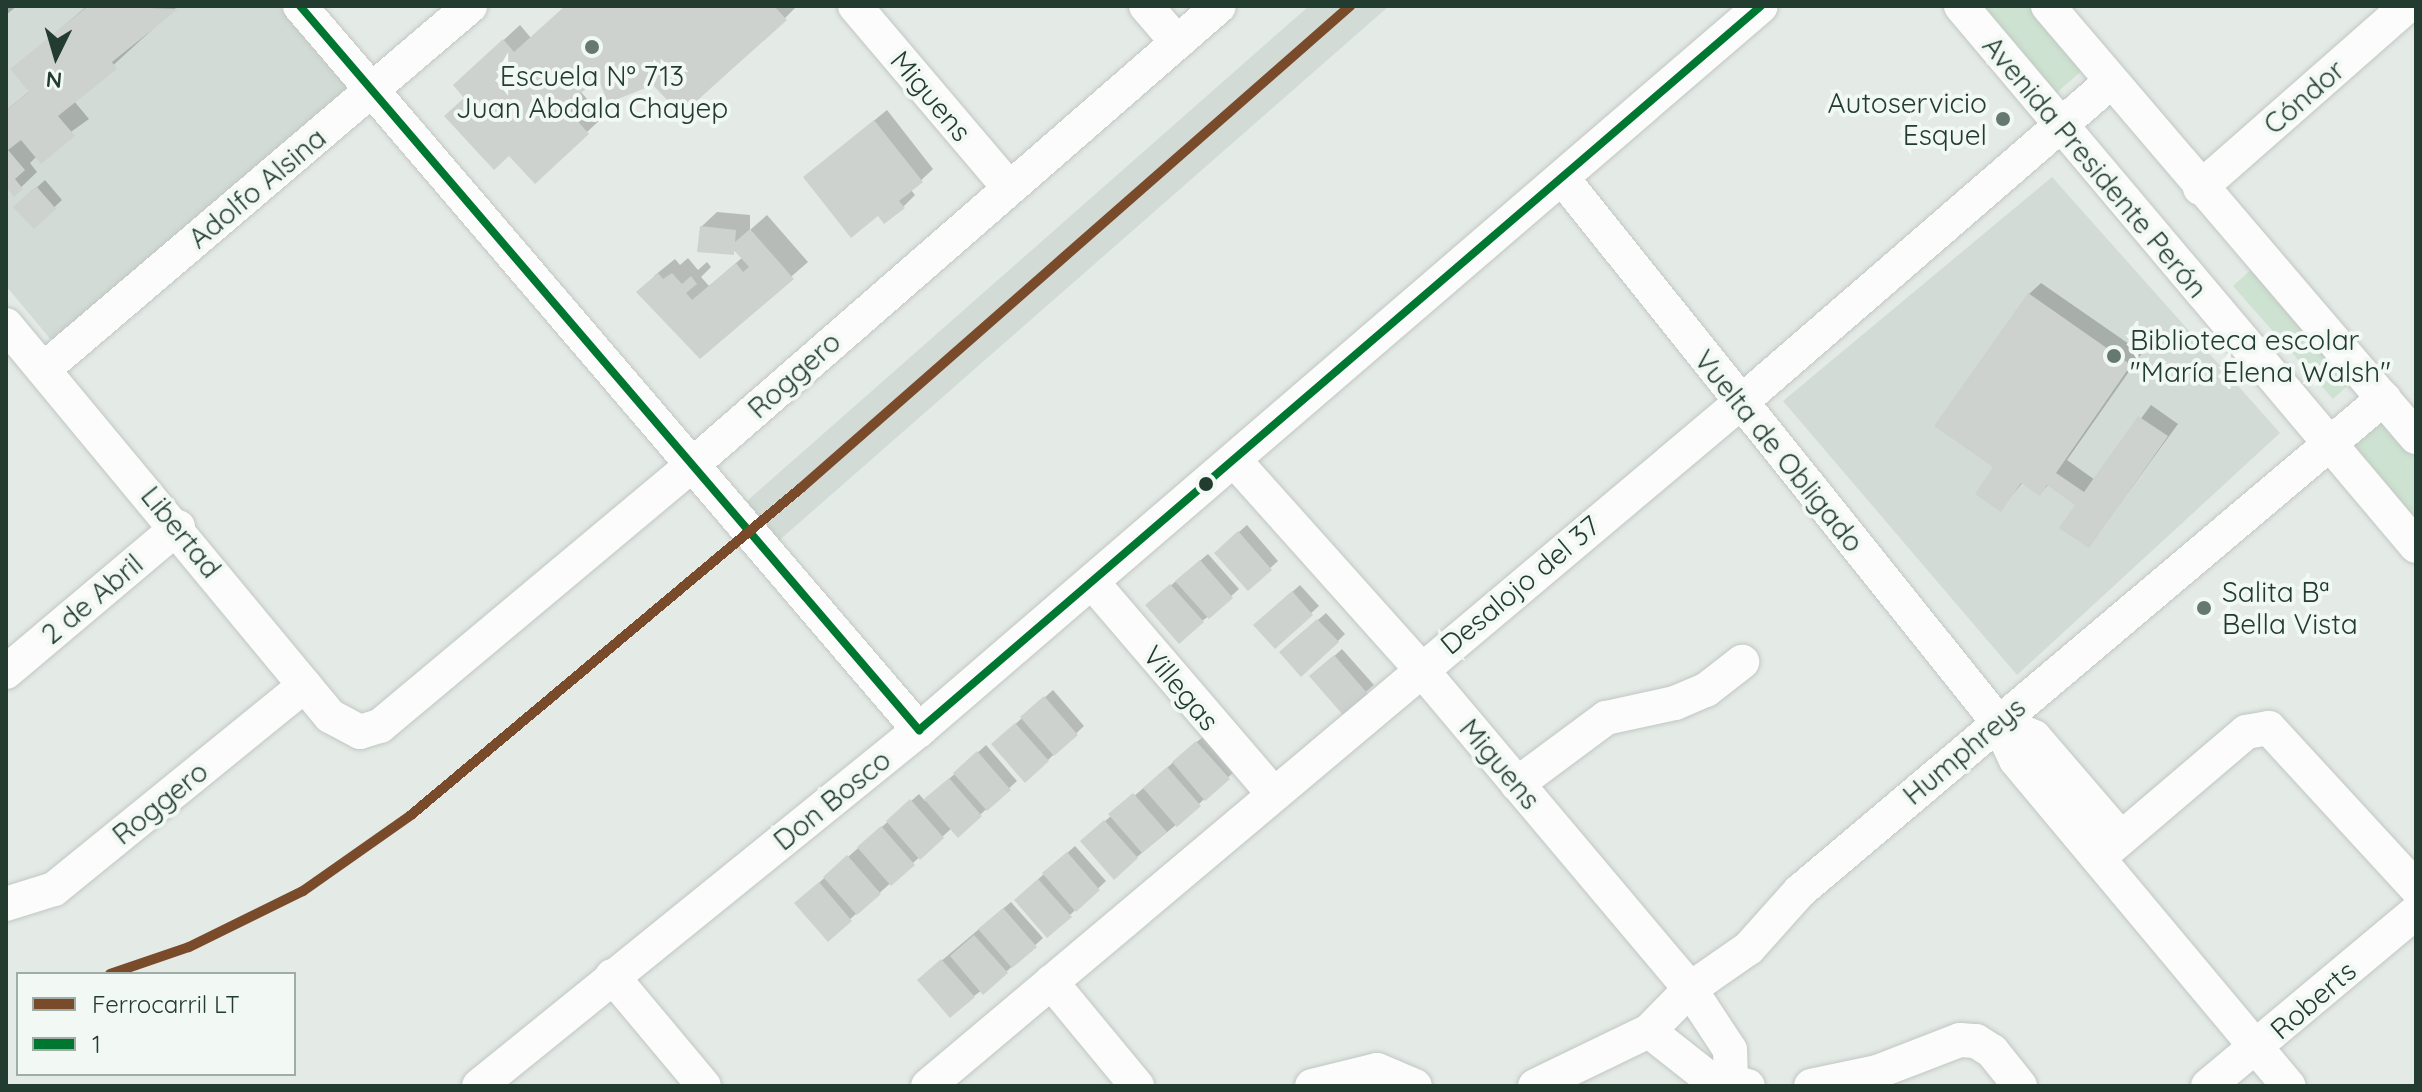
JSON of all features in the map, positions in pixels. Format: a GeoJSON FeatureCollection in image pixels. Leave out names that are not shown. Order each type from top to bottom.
{"type":"FeatureCollection","features":[{"type":"Feature","properties":{"kind":"street"},"geometry":{"type":"LineString","coordinates":[[300,6],[919,730]]}},
{"type":"Feature","properties":{"kind":"street","name":"Adolfo Alsina"},"geometry":{"type":"LineString","coordinates":[[44,369],[470,6]]}},
{"type":"Feature","properties":{"kind":"street","name":"Miguens"},"geometry":{"type":"LineString","coordinates":[[855,6],[1007,185]]}},
{"type":"Feature","properties":{"kind":"street"},"geometry":{"type":"LineString","coordinates":[[1146,6],[1177,42]]}},
{"type":"Feature","properties":{"kind":"street","name":"Roggero"},"geometry":{"type":"LineString","coordinates":[[360,732],[380,726],[691,466],[1007,185],[1219,6]]}},
{"type":"Feature","properties":{"kind":"street","name":"Don Bosco"},"geometry":{"type":"LineString","coordinates":[[479,1086],[919,730],[1761,6]]}},
{"type":"Feature","properties":{"kind":"street","name":"Avenida Presidente Perón"},"geometry":{"type":"LineString","coordinates":[[1961,6],[2058,126],[2416,546]]}},
{"type":"Feature","properties":{"kind":"street"},"geometry":{"type":"LineString","coordinates":[[2048,6],[2200,188],[2416,437]]}},
{"type":"Feature","properties":{"kind":"street","name":"Cóndor"},"geometry":{"type":"LineString","coordinates":[[2200,188],[2407,6]]}},
{"type":"Feature","properties":{"kind":"street","name":"Desalojo del 37"},"geometry":{"type":"LineString","coordinates":[[928,1086],[1272,792],[1740,403],[2111,82]]}},
{"type":"Feature","properties":{"kind":"street","name":"Vuelta de Obligado"},"geometry":{"type":"LineString","coordinates":[[1563,179],[1998,722],[2034,737],[2109,848],[2256,1049],[2289,1086]]}},
{"type":"Feature","properties":{"kind":"street","name":"Libertad"},"geometry":{"type":"LineString","coordinates":[[6,325],[178,527],[330,716],[360,732]]}},
{"type":"Feature","properties":{"kind":"street","name":"Humphreys"},"geometry":{"type":"LineString","coordinates":[[1535,1086],[1649,1031],[1690,989],[1749,948],[1800,891],[2384,398]]}},
{"type":"Feature","properties":{"kind":"street","name":"Miguens"},"geometry":{"type":"LineString","coordinates":[[1234,460],[1420,668],[1690,989],[1730,1050],[1737,1084]]}},
{"type":"Feature","properties":{"kind":"street","name":"2 de Abril"},"geometry":{"type":"LineString","coordinates":[[10,662],[178,527]]}},
{"type":"Feature","properties":{"kind":"street","name":"Villegas"},"geometry":{"type":"LineString","coordinates":[[1092,582],[1272,792]]}},
{"type":"Feature","properties":{"kind":"street"},"geometry":{"type":"LineString","coordinates":[[1517,784],[1606,718],[1675,703],[1706,690],[1742,662]]}},
{"type":"Feature","properties":{"kind":"street","name":"Roggero"},"geometry":{"type":"LineString","coordinates":[[6,904],[54,889],[305,685]]}},
{"type":"Feature","properties":{"kind":"street"},"geometry":{"type":"LineString","coordinates":[[2109,848],[2246,732],[2269,728],[2416,888]]}},
{"type":"Feature","properties":{"kind":"street","name":"Roberts"},"geometry":{"type":"LineString","coordinates":[[2208,1086],[2256,1049],[2416,912]]}},
{"type":"Feature","properties":{"kind":"street"},"geometry":{"type":"LineString","coordinates":[[612,976],[704,1086]]}},
{"type":"Feature","properties":{"kind":"street"},"geometry":{"type":"LineString","coordinates":[[1051,982],[1137,1086]]}},
{"type":"Feature","properties":{"kind":"street"},"geometry":{"type":"LineString","coordinates":[[1649,1031],[1706,1076],[1737,1084]]}},
{"type":"Feature","properties":{"kind":"street"},"geometry":{"type":"LineString","coordinates":[[1811,1086],[1877,1072],[1960,1040],[1976,1041],[1992,1051],[2020,1086]]}},
{"type":"Feature","properties":{"kind":"street"},"geometry":{"type":"LineString","coordinates":[[1312,1086],[1377,1070],[1415,1086]]}},
{"type":"Feature","properties":{"kind":"shaded area"},"geometry":{"type":"Polygon","coordinates":[[[6,6],[279,6],[348,87],[52,341],[6,286],[6,6]]]}},
{"type":"Feature","properties":{"kind":"shaded area"},"geometry":{"type":"Polygon","coordinates":[[[1309,6],[1389,6],[775,544],[739,508],[1309,6]]]}},
{"type":"Feature","properties":{"kind":"shaded area"},"geometry":{"type":"Polygon","coordinates":[[[2052,177],[2280,433],[2017,675],[1783,401],[2052,177]]]}},
{"type":"Feature","properties":{"kind":"green space"},"geometry":{"type":"Polygon","coordinates":[[[1980,6],[2032,6],[2085,68],[2055,94],[1980,6]]]}},
{"type":"Feature","properties":{"kind":"green space"},"geometry":{"type":"Polygon","coordinates":[[[2256,265],[2356,378],[2333,399],[2233,286],[2256,265]]]}},
{"type":"Feature","properties":{"kind":"green space"},"geometry":{"type":"Polygon","coordinates":[[[2385,420],[2416,457],[2416,519],[2355,446],[2385,420]]]}},
{"type":"Feature","properties":{"kind":"building"},"geometry":{"type":"Polygon","coordinates":[[[88,6],[178,9],[112,62],[117,69],[58,116],[75,136],[41,164],[21,140],[8,150],[25,170],[15,179],[23,189],[14,197],[6,187],[6,110],[29,92],[10,69],[88,6]]]}},
{"type":"Feature","properties":{"kind":"building"},"geometry":{"type":"Polygon","coordinates":[[[565,6],[774,6],[787,20],[681,115],[653,85],[608,103],[598,78],[565,107],[589,134],[535,184],[509,156],[494,170],[444,116],[464,98],[453,85],[503,39],[514,52],[565,6]]]}},
{"type":"Feature","properties":{"kind":"building"},"geometry":{"type":"Polygon","coordinates":[[[874,120],[923,182],[899,201],[905,208],[884,224],[878,216],[851,238],[803,177],[874,120]]]}},
{"type":"Feature","properties":{"kind":"building"},"geometry":{"type":"Polygon","coordinates":[[[36,186],[56,209],[34,229],[13,207],[36,186]]]}},
{"type":"Feature","properties":{"kind":"building"},"geometry":{"type":"Polygon","coordinates":[[[700,226],[736,230],[735,242],[750,229],[794,279],[700,359],[636,292],[658,273],[663,279],[672,273],[682,284],[691,276],[697,284],[686,293],[692,300],[736,263],[743,272],[749,267],[734,250],[734,255],[697,252],[700,226]]]}},
{"type":"Feature","properties":{"kind":"building"},"geometry":{"type":"Polygon","coordinates":[[[2028,293],[2131,365],[2056,473],[2084,492],[2138,416],[2168,436],[2089,548],[2059,528],[2075,505],[2047,485],[2040,496],[2021,483],[2001,512],[1975,494],[1993,467],[1934,426],[2028,293]]]}},
{"type":"Feature","properties":{"kind":"building"},"geometry":{"type":"Polygon","coordinates":[[[1238,531],[1272,570],[1248,591],[1214,553],[1238,531]]]}},
{"type":"Feature","properties":{"kind":"building"},"geometry":{"type":"Polygon","coordinates":[[[1200,560],[1233,598],[1209,619],[1175,581],[1200,560]]]}},
{"type":"Feature","properties":{"kind":"building"},"geometry":{"type":"Polygon","coordinates":[[[1170,584],[1204,622],[1179,644],[1145,605],[1170,584]]]}},
{"type":"Feature","properties":{"kind":"building"},"geometry":{"type":"Polygon","coordinates":[[[1292,591],[1313,615],[1275,649],[1253,625],[1292,591]]]}},
{"type":"Feature","properties":{"kind":"building"},"geometry":{"type":"Polygon","coordinates":[[[1317,619],[1339,642],[1301,677],[1279,652],[1317,619]]]}},
{"type":"Feature","properties":{"kind":"building"},"geometry":{"type":"Polygon","coordinates":[[[1334,655],[1368,694],[1343,715],[1309,676],[1334,655]]]}},
{"type":"Feature","properties":{"kind":"building"},"geometry":{"type":"Polygon","coordinates":[[[1044,696],[1078,735],[1054,756],[1020,717],[1044,696]]]}},
{"type":"Feature","properties":{"kind":"building"},"geometry":{"type":"Polygon","coordinates":[[[1015,723],[1049,761],[1025,783],[991,744],[1015,723]]]}},
{"type":"Feature","properties":{"kind":"building"},"geometry":{"type":"Polygon","coordinates":[[[1196,741],[1230,779],[1205,801],[1172,762],[1196,741]]]}},
{"type":"Feature","properties":{"kind":"building"},"geometry":{"type":"Polygon","coordinates":[[[977,751],[1011,790],[987,811],[953,773],[977,751]]]}},
{"type":"Feature","properties":{"kind":"building"},"geometry":{"type":"Polygon","coordinates":[[[1167,767],[1201,806],[1177,827],[1143,788],[1167,767]]]}},
{"type":"Feature","properties":{"kind":"building"},"geometry":{"type":"Polygon","coordinates":[[[949,778],[982,816],[958,838],[924,799],[949,778]]]}},
{"type":"Feature","properties":{"kind":"building"},"geometry":{"type":"Polygon","coordinates":[[[1133,793],[1167,832],[1142,853],[1108,814],[1133,793]]]}},
{"type":"Feature","properties":{"kind":"building"},"geometry":{"type":"Polygon","coordinates":[[[910,799],[944,838],[920,860],[886,821],[910,799]]]}},
{"type":"Feature","properties":{"kind":"building"},"geometry":{"type":"Polygon","coordinates":[[[1104,820],[1138,858],[1114,880],[1080,841],[1104,820]]]}},
{"type":"Feature","properties":{"kind":"building"},"geometry":{"type":"Polygon","coordinates":[[[881,826],[915,865],[891,886],[857,847],[881,826]]]}},
{"type":"Feature","properties":{"kind":"building"},"geometry":{"type":"Polygon","coordinates":[[[1067,852],[1100,890],[1076,912],[1042,873],[1067,852]]]}},
{"type":"Feature","properties":{"kind":"building"},"geometry":{"type":"Polygon","coordinates":[[[847,855],[881,894],[857,915],[823,877],[847,855]]]}},
{"type":"Feature","properties":{"kind":"building"},"geometry":{"type":"Polygon","coordinates":[[[1038,879],[1072,917],[1047,938],[1014,900],[1038,879]]]}},
{"type":"Feature","properties":{"kind":"building"},"geometry":{"type":"Polygon","coordinates":[[[819,882],[852,921],[828,942],[794,903],[819,882]]]}},
{"type":"Feature","properties":{"kind":"building"},"geometry":{"type":"Polygon","coordinates":[[[1003,908],[1037,947],[1012,968],[978,929],[1003,908]]]}},
{"type":"Feature","properties":{"kind":"building"},"geometry":{"type":"Polygon","coordinates":[[[974,935],[1008,973],[983,995],[950,956],[974,935]]]}},
{"type":"Feature","properties":{"kind":"building"},"geometry":{"type":"Polygon","coordinates":[[[941,959],[975,997],[950,1018],[917,980],[941,959]]]}},
{"type":"Feature","properties":{"kind":"rail line","name":"LT"},"geometry":{"type":"LineString","coordinates":[[116,972],[189,947],[303,891],[411,815],[801,488],[1350,6]]}},
{"type":"Feature","properties":{"kind":"transit line","name":"1"},"geometry":{"type":"LineString","coordinates":[[300,6],[919,730],[1761,6]]}},
{"type":"Feature","properties":{"kind":"place","name":"Escuela N° 713 Juan Abdala Chayep"},"geometry":{"type":"Point","coordinates":[592,47]}},
{"type":"Feature","properties":{"kind":"place","name":"Autoservicio Esquel"},"geometry":{"type":"Point","coordinates":[2003,119]}},
{"type":"Feature","properties":{"kind":"place","name":"Biblioteca escolar \"María Elena Walsh\""},"geometry":{"type":"Point","coordinates":[2114,356]}},
{"type":"Feature","properties":{"kind":"place","name":"Salita Bª Bella Vista"},"geometry":{"type":"Point","coordinates":[2204,608]}}]}
